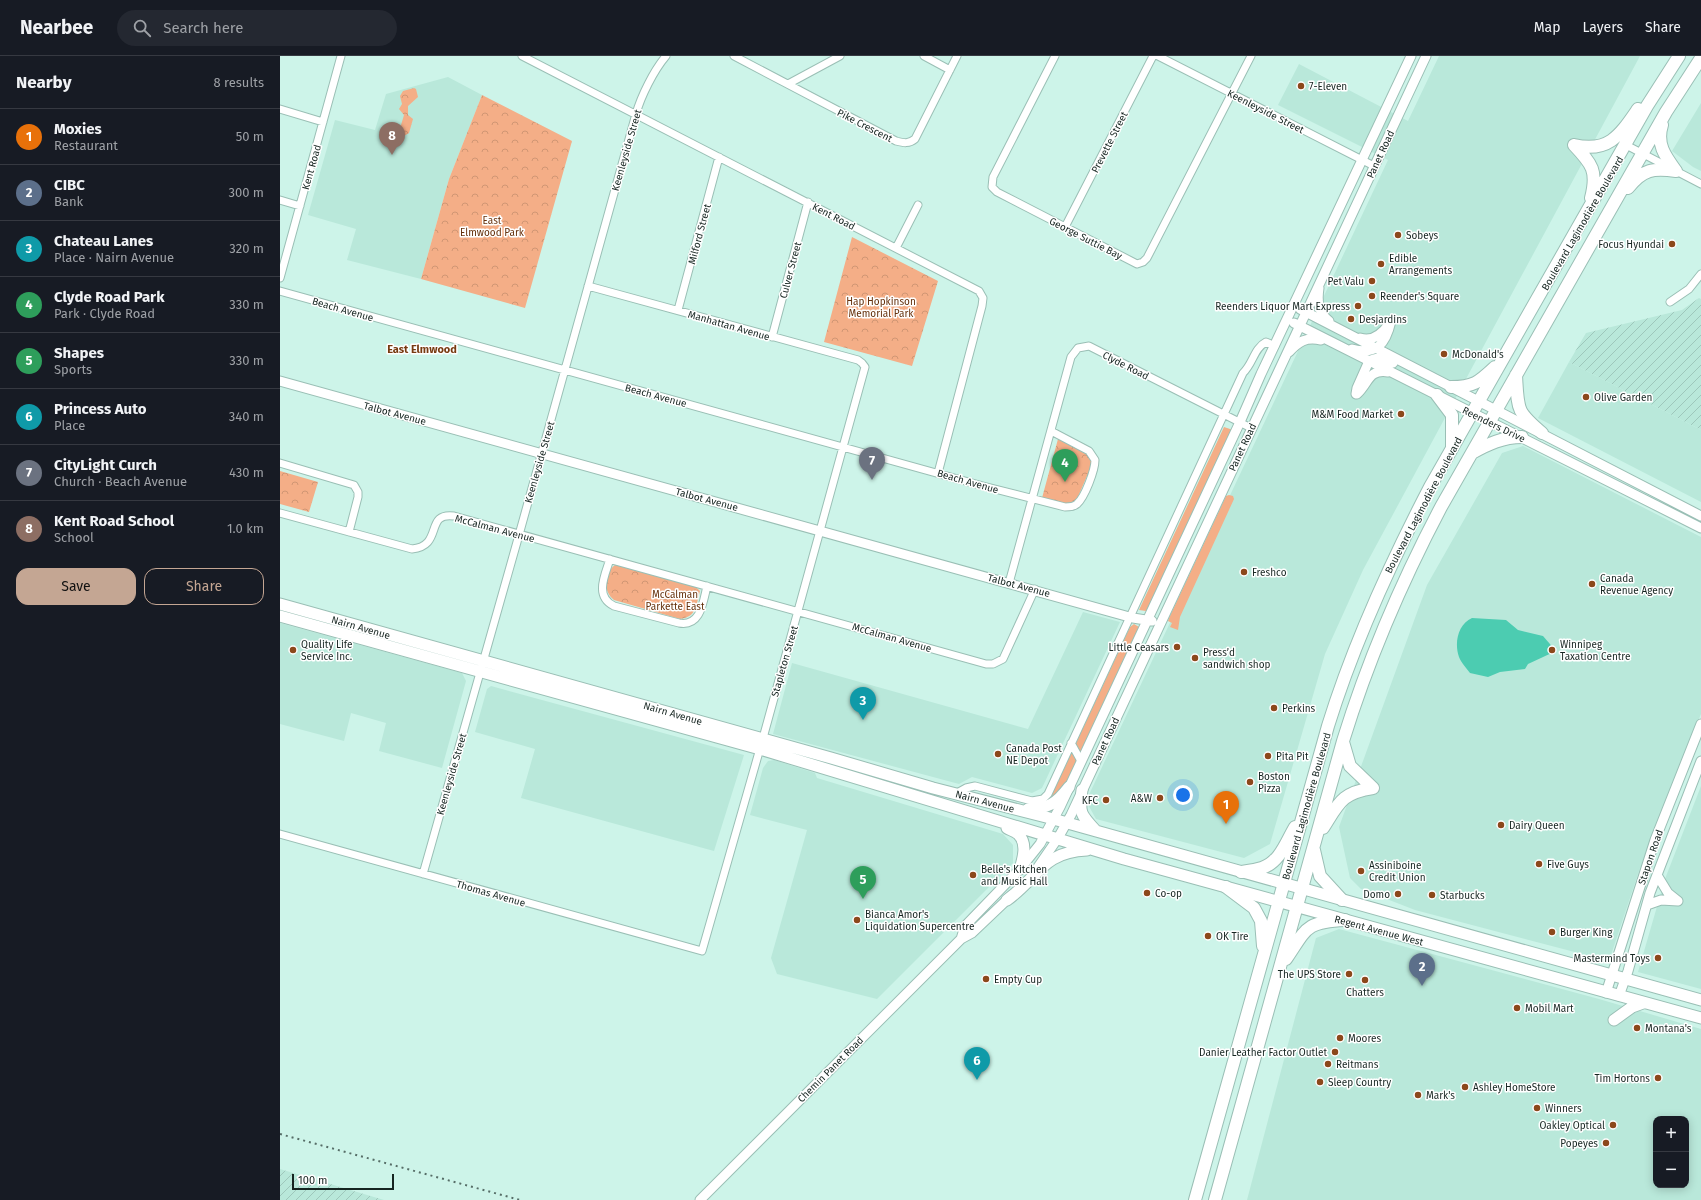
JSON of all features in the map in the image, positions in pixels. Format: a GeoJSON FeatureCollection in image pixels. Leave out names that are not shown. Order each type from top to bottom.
{"type":"FeatureCollection","features":[{"type":"Feature","properties":{"kind":"main road","name":"Boulevard Lagimodière Boulevard"},"geometry":{"type":"LineString","coordinates":[[1195,1200],[1303,813],[1336,700],[1358,639],[1388,570],[1452,450],[1626,144],[1679,56]]}},
{"type":"Feature","properties":{"kind":"main road","name":"Boulevard Lagimodière Boulevard"},"geometry":{"type":"LineString","coordinates":[[1215,1200],[1343,741],[1374,650],[1399,591],[1423,541],[1516,374],[1666,112],[1701,58]]}},
{"type":"Feature","properties":{"kind":"main road"},"geometry":{"type":"LineString","coordinates":[[1586,214],[1594,187],[1595,173],[1588,160],[1574,145],[1596,148],[1607,144],[1615,138],[1640,106],[1657,91]]}},
{"type":"Feature","properties":{"kind":"main road"},"geometry":{"type":"LineString","coordinates":[[1666,112],[1660,129],[1660,143],[1665,156],[1676,171]]}},
{"type":"Feature","properties":{"kind":"main road"},"geometry":{"type":"LineString","coordinates":[[1608,213],[1633,182],[1643,174],[1659,169],[1676,171]]}},
{"type":"Feature","properties":{"kind":"main road"},"geometry":{"type":"LineString","coordinates":[[1452,387],[1465,387],[1473,385],[1482,379],[1506,356]]}},
{"type":"Feature","properties":{"kind":"main road"},"geometry":{"type":"LineString","coordinates":[[1516,374],[1519,408],[1524,417],[1542,433]]}},
{"type":"Feature","properties":{"kind":"main road"},"geometry":{"type":"LineString","coordinates":[[1437,395],[1452,415],[1452,450]]}},
{"type":"Feature","properties":{"kind":"main road"},"geometry":{"type":"LineString","coordinates":[[1472,453],[1492,442],[1509,437],[1522,437]]}},
{"type":"Feature","properties":{"kind":"main road","name":"Nairn Avenue"},"geometry":{"type":"LineString","coordinates":[[281,606],[358,626],[481,666]]}},
{"type":"Feature","properties":{"kind":"main road","name":"Nairn Avenue"},"geometry":{"type":"LineString","coordinates":[[280,616],[355,638],[481,666],[579,692],[829,763],[956,793],[1066,824]]}},
{"type":"Feature","properties":{"kind":"main road"},"geometry":{"type":"LineString","coordinates":[[355,638],[358,626]]}},
{"type":"Feature","properties":{"kind":"main road"},"geometry":{"type":"LineString","coordinates":[[1342,900],[1320,876],[1317,868],[1315,843],[1334,810],[1344,797],[1358,790],[1373,788],[1350,766],[1343,741]]}},
{"type":"Feature","properties":{"kind":"main road","name":"Nairn Avenue"},"geometry":{"type":"LineString","coordinates":[[829,763],[952,806],[1058,838]]}},
{"type":"Feature","properties":{"kind":"main road"},"geometry":{"type":"LineString","coordinates":[[1017,810],[1038,809],[1051,806],[1061,798],[1069,787]]}},
{"type":"Feature","properties":{"kind":"main road"},"geometry":{"type":"LineString","coordinates":[[1082,790],[1079,808],[1083,818],[1096,832]]}},
{"type":"Feature","properties":{"kind":"main road"},"geometry":{"type":"LineString","coordinates":[[952,806],[956,793]]}},
{"type":"Feature","properties":{"kind":"main road"},"geometry":{"type":"LineString","coordinates":[[1241,872],[1262,868],[1276,860],[1303,813]]}},
{"type":"Feature","properties":{"kind":"main road"},"geometry":{"type":"LineString","coordinates":[[985,816],[1019,834],[1023,843],[1024,851],[1020,869]]}},
{"type":"Feature","properties":{"kind":"main road","name":"Regent Avenue West"},"geometry":{"type":"LineString","coordinates":[[1066,824],[1612,974],[1701,1000]]}},
{"type":"Feature","properties":{"kind":"main road","name":"Regent Avenue West"},"geometry":{"type":"LineString","coordinates":[[1058,838],[1278,902],[1701,1018]]}},
{"type":"Feature","properties":{"kind":"main road"},"geometry":{"type":"LineString","coordinates":[[1007,900],[1017,893],[1054,857],[1074,851],[1096,850]]}},
{"type":"Feature","properties":{"kind":"main road"},"geometry":{"type":"LineString","coordinates":[[1226,887],[1254,908],[1258,915],[1261,921],[1264,956]]}},
{"type":"Feature","properties":{"kind":"main road"},"geometry":{"type":"LineString","coordinates":[[1280,966],[1310,927],[1321,922],[1345,920]]}},
{"type":"Feature","properties":{"kind":"main road"},"geometry":{"type":"LineString","coordinates":[[1496,962],[1501,944]]}},
{"type":"Feature","properties":{"kind":"main road"},"geometry":{"type":"LineString","coordinates":[[1614,1020],[1632,1007],[1643,1003]]}},
{"type":"Feature","properties":{"kind":"street","name":"Kent Road"},"geometry":{"type":"LineString","coordinates":[[280,278],[341,56]]}},
{"type":"Feature","properties":{"kind":"street","name":"Kent Road"},"geometry":{"type":"LineString","coordinates":[[522,56],[979,291],[983,298],[982,306],[938,473]]}},
{"type":"Feature","properties":{"kind":"street","name":"Keenleyside Street"},"geometry":{"type":"LineString","coordinates":[[423,874],[542,454],[636,114],[654,75],[666,56]]}},
{"type":"Feature","properties":{"kind":"street","name":"Pike Crescent"},"geometry":{"type":"LineString","coordinates":[[734,56],[896,141],[910,142],[915,139],[957,56]]}},
{"type":"Feature","properties":{"kind":"street"},"geometry":{"type":"LineString","coordinates":[[788,84],[840,56]]}},
{"type":"Feature","properties":{"kind":"street"},"geometry":{"type":"LineString","coordinates":[[924,56],[950,70]]}},
{"type":"Feature","properties":{"kind":"street","name":"George Suttie Bay"},"geometry":{"type":"LineString","coordinates":[[1055,56],[993,177],[992,184],[997,192],[1134,263],[1143,262],[1147,258],[1232,94]]}},
{"type":"Feature","properties":{"kind":"street","name":"Prevette Street"},"geometry":{"type":"LineString","coordinates":[[1065,227],[1153,56]]}},
{"type":"Feature","properties":{"kind":"street","name":"Keenleyside Street"},"geometry":{"type":"LineString","coordinates":[[1158,56],[1374,166]]}},
{"type":"Feature","properties":{"kind":"street"},"geometry":{"type":"LineString","coordinates":[[1232,94],[1251,56]]}},
{"type":"Feature","properties":{"kind":"street","name":"Panet Road"},"geometry":{"type":"LineString","coordinates":[[1046,835],[1082,761],[1411,56]]}},
{"type":"Feature","properties":{"kind":"street","name":"Panet Road"},"geometry":{"type":"LineString","coordinates":[[1058,838],[1082,790],[1426,56]]}},
{"type":"Feature","properties":{"kind":"street"},"geometry":{"type":"LineString","coordinates":[[280,109],[323,122]]}},
{"type":"Feature","properties":{"kind":"street"},"geometry":{"type":"LineString","coordinates":[[1626,144],[1701,184]]}},
{"type":"Feature","properties":{"kind":"street","name":"Milford Street"},"geometry":{"type":"LineString","coordinates":[[678,310],[719,157]]}},
{"type":"Feature","properties":{"kind":"street"},"geometry":{"type":"LineString","coordinates":[[280,200],[300,206]]}},
{"type":"Feature","properties":{"kind":"street","name":"Culver Street"},"geometry":{"type":"LineString","coordinates":[[772,337],[808,202]]}},
{"type":"Feature","properties":{"kind":"street"},"geometry":{"type":"LineString","coordinates":[[896,248],[918,205]]}},
{"type":"Feature","properties":{"kind":"street"},"geometry":{"type":"LineString","coordinates":[[1670,302],[1689,289],[1701,274]]}},
{"type":"Feature","properties":{"kind":"street"},"geometry":{"type":"LineString","coordinates":[[1321,280],[1318,300],[1319,308],[1323,316],[1336,327]]}},
{"type":"Feature","properties":{"kind":"street","name":"Manhattan Avenue"},"geometry":{"type":"LineString","coordinates":[[588,286],[858,360],[862,363],[865,370]]}},
{"type":"Feature","properties":{"kind":"street","name":"Beach Avenue"},"geometry":{"type":"LineString","coordinates":[[280,291],[1032,498]]}},
{"type":"Feature","properties":{"kind":"street","name":"Reenders Drive"},"geometry":{"type":"LineString","coordinates":[[1294,305],[1701,516]]}},
{"type":"Feature","properties":{"kind":"street","name":"Reenders Drive"},"geometry":{"type":"LineString","coordinates":[[1287,320],[1701,528]]}},
{"type":"Feature","properties":{"kind":"street"},"geometry":{"type":"LineString","coordinates":[[1284,357],[1302,340],[1308,338],[1331,342],[1360,351],[1367,351],[1382,345],[1391,322],[1383,332],[1376,337],[1365,340],[1355,337]]}},
{"type":"Feature","properties":{"kind":"street"},"geometry":{"type":"LineString","coordinates":[[956,793],[966,788],[975,786],[1038,801],[1043,799],[1048,794],[1132,617],[1243,372],[1249,368],[1261,344],[1266,342],[1275,346]]}},
{"type":"Feature","properties":{"kind":"street","name":"Clyde Road"},"geometry":{"type":"LineString","coordinates":[[1009,583],[1071,357],[1074,352],[1084,346],[1089,346],[1251,428]]}},
{"type":"Feature","properties":{"kind":"street"},"geometry":{"type":"LineString","coordinates":[[1391,373],[1381,372],[1374,374],[1368,379],[1363,389],[1356,394],[1357,388],[1369,361],[1373,359],[1382,358],[1421,376],[1435,379]]}},
{"type":"Feature","properties":{"kind":"street","name":"Stapleton Street"},"geometry":{"type":"LineString","coordinates":[[702,951],[865,370]]}},
{"type":"Feature","properties":{"kind":"street","name":"Talbot Avenue"},"geometry":{"type":"LineString","coordinates":[[280,381],[1035,589],[1132,617],[1158,628]]}},
{"type":"Feature","properties":{"kind":"street"},"geometry":{"type":"LineString","coordinates":[[1032,498],[1065,507],[1074,506],[1080,500],[1094,472],[1095,460],[1089,451],[1051,431]]}},
{"type":"Feature","properties":{"kind":"street"},"geometry":{"type":"LineString","coordinates":[[280,463],[354,485],[358,492],[358,497],[349,532]]}},
{"type":"Feature","properties":{"kind":"street"},"geometry":{"type":"LineString","coordinates":[[1662,509],[1666,498]]}},
{"type":"Feature","properties":{"kind":"street","name":"McCalman Avenue"},"geometry":{"type":"LineString","coordinates":[[280,513],[412,549],[421,548],[431,539],[438,520],[444,516],[451,516],[993,664],[1003,659],[1035,589]]}},
{"type":"Feature","properties":{"kind":"street"},"geometry":{"type":"LineString","coordinates":[[610,559],[602,589],[603,596],[614,606],[679,623],[690,623],[698,616],[707,586]]}},
{"type":"Feature","properties":{"kind":"street","name":"Stapon Road"},"geometry":{"type":"LineString","coordinates":[[1606,993],[1655,840],[1697,746],[1701,724]]}},
{"type":"Feature","properties":{"kind":"street"},"geometry":{"type":"LineString","coordinates":[[1071,743],[1082,761]]}},
{"type":"Feature","properties":{"kind":"street","name":"Stapon Road"},"geometry":{"type":"LineString","coordinates":[[1619,996],[1626,978],[1650,893],[1701,761]]}},
{"type":"Feature","properties":{"kind":"street"},"geometry":{"type":"LineString","coordinates":[[1017,810],[1019,797]]}},
{"type":"Feature","properties":{"kind":"street","name":"Thomas Avenue"},"geometry":{"type":"LineString","coordinates":[[280,834],[702,951]]}},
{"type":"Feature","properties":{"kind":"street","name":"Chemin Panet Road"},"geometry":{"type":"LineString","coordinates":[[961,939],[965,926],[1020,869],[1046,835]]}},
{"type":"Feature","properties":{"kind":"street","name":"Chemin Panet Road"},"geometry":{"type":"LineString","coordinates":[[700,1200],[961,939],[972,933],[1007,900],[1040,865],[1058,838]]}},
{"type":"Feature","properties":{"kind":"street"},"geometry":{"type":"LineString","coordinates":[[1655,840],[1670,844]]}},
{"type":"Feature","properties":{"kind":"street"},"geometry":{"type":"LineString","coordinates":[[1647,905],[1661,900],[1678,901],[1668,893],[1657,874]]}},
{"type":"Feature","properties":{"kind":"street"},"geometry":{"type":"LineString","coordinates":[[1640,883],[1650,893]]}},
{"type":"Feature","properties":{"kind":"street"},"geometry":{"type":"LineString","coordinates":[[981,910],[988,918]]}},
{"type":"Feature","properties":{"kind":"shaded area"},"geometry":{"type":"Polygon","coordinates":[[[1439,56],[1640,56],[1363,570],[1325,654],[1270,844],[1244,858],[1096,819],[1086,801],[1388,160],[1278,105],[1299,64],[1408,121],[1439,56]]]}},
{"type":"Feature","properties":{"kind":"shaded area"},"geometry":{"type":"Polygon","coordinates":[[[448,77],[482,95],[449,179],[421,279],[347,260],[356,229],[308,215],[335,120],[375,130],[386,94],[448,77]]]}},
{"type":"Feature","properties":{"kind":"shaded area"},"geometry":{"type":"Polygon","coordinates":[[[1701,103],[1701,171],[1693,167],[1672,151],[1701,103]]]}},
{"type":"Feature","properties":{"kind":"shaded area"},"geometry":{"type":"Polygon","coordinates":[[[1699,298],[1701,299],[1701,430],[1569,362],[1586,333],[1682,310],[1699,298]]]}},
{"type":"Feature","properties":{"kind":"shaded area"},"geometry":{"type":"Polygon","coordinates":[[[1569,362],[1701,430],[1701,502],[1538,418],[1569,362]]]}},
{"type":"Feature","properties":{"kind":"shaded area","name":"Winnipeg Taxation Centre"},"geometry":{"type":"Polygon","coordinates":[[[1523,446],[1701,537],[1701,714],[1671,786],[1639,871],[1609,961],[1415,910],[1361,889],[1350,878],[1339,827],[1427,585],[1502,453],[1523,446]]]}},
{"type":"Feature","properties":{"kind":"shaded area"},"geometry":{"type":"Polygon","coordinates":[[[1083,612],[1120,622],[1042,788],[1032,793],[972,777],[959,784],[773,734],[792,663],[1028,729],[1083,612]]]}},
{"type":"Feature","properties":{"kind":"shaded area"},"geometry":{"type":"Polygon","coordinates":[[[1472,618],[1506,620],[1518,630],[1543,636],[1556,651],[1528,664],[1525,669],[1500,672],[1488,677],[1470,673],[1460,659],[1457,640],[1460,629],[1472,618]]]}},
{"type":"Feature","properties":{"kind":"shaded area"},"geometry":{"type":"Polygon","coordinates":[[[280,623],[462,673],[466,681],[442,768],[379,751],[386,723],[351,713],[344,741],[280,724],[280,623]]]}},
{"type":"Feature","properties":{"kind":"shaded area"},"geometry":{"type":"Polygon","coordinates":[[[491,686],[744,755],[714,851],[521,798],[535,749],[475,732],[487,689],[491,686]]]}},
{"type":"Feature","properties":{"kind":"shaded area"},"geometry":{"type":"Polygon","coordinates":[[[774,760],[815,773],[817,778],[1003,834],[1013,845],[1013,863],[877,999],[777,974],[771,958],[807,830],[750,815],[763,768],[768,761],[774,760]]]}},
{"type":"Feature","properties":{"kind":"shaded area"},"geometry":{"type":"Polygon","coordinates":[[[1701,786],[1701,989],[1638,972],[1665,879],[1701,786]]]}},
{"type":"Feature","properties":{"kind":"shaded area"},"geometry":{"type":"Polygon","coordinates":[[[1339,929],[1599,999],[1701,1029],[1701,1200],[1247,1200],[1316,938],[1339,929]]]}},
{"type":"Feature","properties":{"kind":"shaded area"},"geometry":{"type":"Polygon","coordinates":[[[280,1169],[384,1200],[280,1200],[280,1169]]]}},
{"type":"Feature","properties":{"kind":"green space"},"geometry":{"type":"Polygon","coordinates":[[[414,88],[416,89],[418,97],[408,106],[408,115],[413,119],[409,133],[404,136],[398,135],[404,115],[399,109],[402,104],[400,96],[403,91],[414,88]]]}},
{"type":"Feature","properties":{"kind":"green space","name":"East Elmwood Park"},"geometry":{"type":"Polygon","coordinates":[[[482,95],[572,141],[525,308],[421,279],[449,179],[482,95]]]}},
{"type":"Feature","properties":{"kind":"green space","name":"Hap Hopkinson Memorial Park"},"geometry":{"type":"Polygon","coordinates":[[[852,237],[938,281],[912,366],[824,342],[852,237]]]}},
{"type":"Feature","properties":{"kind":"green space"},"geometry":{"type":"Polygon","coordinates":[[[1224,427],[1233,430],[1149,609],[1146,611],[1139,610],[1224,427]]]}},
{"type":"Feature","properties":{"kind":"green space"},"geometry":{"type":"Polygon","coordinates":[[[1058,439],[1086,454],[1091,459],[1091,467],[1077,499],[1066,504],[1042,498],[1058,439]]]}},
{"type":"Feature","properties":{"kind":"green space"},"geometry":{"type":"Polygon","coordinates":[[[280,471],[318,482],[309,512],[280,504],[280,471]]]}},
{"type":"Feature","properties":{"kind":"green space"},"geometry":{"type":"Polygon","coordinates":[[[1226,496],[1233,496],[1234,499],[1180,617],[1178,630],[1170,627],[1172,623],[1168,621],[1169,618],[1226,496]]]}},
{"type":"Feature","properties":{"kind":"green space","name":"McCalman Parkette East"},"geometry":{"type":"Polygon","coordinates":[[[615,565],[696,587],[700,591],[695,610],[690,616],[680,619],[614,600],[608,592],[606,582],[608,573],[615,565]]]}},
{"type":"Feature","properties":{"kind":"green space"},"geometry":{"type":"Polygon","coordinates":[[[1134,624],[1139,627],[1081,754],[1076,746],[1076,743],[1130,627],[1134,624]]]}},
{"type":"Feature","properties":{"kind":"green space"},"geometry":{"type":"Polygon","coordinates":[[[1072,752],[1077,758],[1077,763],[1065,789],[1050,798],[1072,752]]]}},
{"type":"Feature","properties":{"kind":"railway"},"geometry":{"type":"LineString","coordinates":[[280,1134],[520,1200]]}},
{"type":"Feature","properties":{"kind":"place","name":"7-Eleven"},"geometry":{"type":"Point","coordinates":[1301,86]}},
{"type":"Feature","properties":{"kind":"place","name":"Kent Road School"},"geometry":{"type":"Point","coordinates":[392,155]}},
{"type":"Feature","properties":{"kind":"place","name":"Sobeys"},"geometry":{"type":"Point","coordinates":[1398,235]}},
{"type":"Feature","properties":{"kind":"place","name":"Focus Hyundai"},"geometry":{"type":"Point","coordinates":[1672,244]}},
{"type":"Feature","properties":{"kind":"place","name":"Edible Arrangements"},"geometry":{"type":"Point","coordinates":[1381,264]}},
{"type":"Feature","properties":{"kind":"place","name":"Pet Valu"},"geometry":{"type":"Point","coordinates":[1372,281]}},
{"type":"Feature","properties":{"kind":"place","name":"Reender's Square"},"geometry":{"type":"Point","coordinates":[1372,296]}},
{"type":"Feature","properties":{"kind":"place","name":"Reenders Liquor Mart Express"},"geometry":{"type":"Point","coordinates":[1358,306]}},
{"type":"Feature","properties":{"kind":"place","name":"Desjardins"},"geometry":{"type":"Point","coordinates":[1351,319]}},
{"type":"Feature","properties":{"kind":"place","name":"McDonald's"},"geometry":{"type":"Point","coordinates":[1444,354]}},
{"type":"Feature","properties":{"kind":"place","name":"Olive Garden"},"geometry":{"type":"Point","coordinates":[1586,397]}},
{"type":"Feature","properties":{"kind":"place","name":"M&M Food Market"},"geometry":{"type":"Point","coordinates":[1401,414]}},
{"type":"Feature","properties":{"kind":"place","name":"CityLight Curch"},"geometry":{"type":"Point","coordinates":[872,480]}},
{"type":"Feature","properties":{"kind":"place","name":"Clyde Road Park"},"geometry":{"type":"Point","coordinates":[1065,482]}},
{"type":"Feature","properties":{"kind":"place","name":"Freshco"},"geometry":{"type":"Point","coordinates":[1244,572]}},
{"type":"Feature","properties":{"kind":"place","name":"Canada Revenue Agency"},"geometry":{"type":"Point","coordinates":[1592,584]}},
{"type":"Feature","properties":{"kind":"place","name":"Little Ceasars"},"geometry":{"type":"Point","coordinates":[1177,647]}},
{"type":"Feature","properties":{"kind":"place","name":"Quality Life Service Inc."},"geometry":{"type":"Point","coordinates":[293,650]}},
{"type":"Feature","properties":{"kind":"place","name":"Winnipeg Taxation Centre"},"geometry":{"type":"Point","coordinates":[1552,650]}},
{"type":"Feature","properties":{"kind":"place","name":"Press’d sandwich shop"},"geometry":{"type":"Point","coordinates":[1195,658]}},
{"type":"Feature","properties":{"kind":"place","name":"Perkins"},"geometry":{"type":"Point","coordinates":[1274,708]}},
{"type":"Feature","properties":{"kind":"place","name":"Chateau Lanes"},"geometry":{"type":"Point","coordinates":[863,720]}},
{"type":"Feature","properties":{"kind":"place","name":"Canada Post NE Depot"},"geometry":{"type":"Point","coordinates":[998,754]}},
{"type":"Feature","properties":{"kind":"place","name":"Pita Pit"},"geometry":{"type":"Point","coordinates":[1268,756]}},
{"type":"Feature","properties":{"kind":"place","name":"Boston Pizza"},"geometry":{"type":"Point","coordinates":[1250,782]}},
{"type":"Feature","properties":{"kind":"place","name":"A&W"},"geometry":{"type":"Point","coordinates":[1160,798]}},
{"type":"Feature","properties":{"kind":"place","name":"KFC"},"geometry":{"type":"Point","coordinates":[1106,800]}},
{"type":"Feature","properties":{"kind":"place","name":"Moxies"},"geometry":{"type":"Point","coordinates":[1226,824]}},
{"type":"Feature","properties":{"kind":"place","name":"Dairy Queen"},"geometry":{"type":"Point","coordinates":[1501,825]}},
{"type":"Feature","properties":{"kind":"place","name":"Five Guys"},"geometry":{"type":"Point","coordinates":[1539,864]}},
{"type":"Feature","properties":{"kind":"place","name":"Assiniboine Credit Union"},"geometry":{"type":"Point","coordinates":[1361,871]}},
{"type":"Feature","properties":{"kind":"place","name":"Belle's Kitchen and Music Hall"},"geometry":{"type":"Point","coordinates":[973,875]}},
{"type":"Feature","properties":{"kind":"place","name":"Co-op"},"geometry":{"type":"Point","coordinates":[1147,893]}},
{"type":"Feature","properties":{"kind":"place","name":"Domo"},"geometry":{"type":"Point","coordinates":[1398,894]}},
{"type":"Feature","properties":{"kind":"place","name":"Starbucks"},"geometry":{"type":"Point","coordinates":[1432,895]}},
{"type":"Feature","properties":{"kind":"place","name":"Shapes"},"geometry":{"type":"Point","coordinates":[863,899]}},
{"type":"Feature","properties":{"kind":"place","name":"Bianca Amor's Liquidation Supercentre"},"geometry":{"type":"Point","coordinates":[857,920]}},
{"type":"Feature","properties":{"kind":"place","name":"Burger King"},"geometry":{"type":"Point","coordinates":[1552,932]}},
{"type":"Feature","properties":{"kind":"place","name":"OK Tire"},"geometry":{"type":"Point","coordinates":[1208,936]}},
{"type":"Feature","properties":{"kind":"place","name":"Mastermind Toys"},"geometry":{"type":"Point","coordinates":[1658,958]}},
{"type":"Feature","properties":{"kind":"place","name":"The UPS Store"},"geometry":{"type":"Point","coordinates":[1349,974]}},
{"type":"Feature","properties":{"kind":"place","name":"Empty Cup"},"geometry":{"type":"Point","coordinates":[986,979]}},
{"type":"Feature","properties":{"kind":"place","name":"Chatters"},"geometry":{"type":"Point","coordinates":[1365,980]}},
{"type":"Feature","properties":{"kind":"place","name":"CIBC"},"geometry":{"type":"Point","coordinates":[1422,986]}},
{"type":"Feature","properties":{"kind":"place","name":"Mobil Mart"},"geometry":{"type":"Point","coordinates":[1517,1008]}},
{"type":"Feature","properties":{"kind":"place","name":"Montana's"},"geometry":{"type":"Point","coordinates":[1637,1028]}},
{"type":"Feature","properties":{"kind":"place","name":"Moores"},"geometry":{"type":"Point","coordinates":[1340,1038]}},
{"type":"Feature","properties":{"kind":"place","name":"Danier Leather Factor Outlet"},"geometry":{"type":"Point","coordinates":[1335,1052]}},
{"type":"Feature","properties":{"kind":"place","name":"Reitmans"},"geometry":{"type":"Point","coordinates":[1328,1064]}},
{"type":"Feature","properties":{"kind":"place","name":"Tim Hortons"},"geometry":{"type":"Point","coordinates":[1658,1078]}},
{"type":"Feature","properties":{"kind":"place","name":"Princess Auto"},"geometry":{"type":"Point","coordinates":[977,1080]}},
{"type":"Feature","properties":{"kind":"place","name":"Sleep Country"},"geometry":{"type":"Point","coordinates":[1320,1082]}},
{"type":"Feature","properties":{"kind":"place","name":"Ashley HomeStore"},"geometry":{"type":"Point","coordinates":[1465,1087]}},
{"type":"Feature","properties":{"kind":"place","name":"Mark's"},"geometry":{"type":"Point","coordinates":[1418,1095]}},
{"type":"Feature","properties":{"kind":"place","name":"Winners"},"geometry":{"type":"Point","coordinates":[1537,1108]}},
{"type":"Feature","properties":{"kind":"place","name":"Oakley Optical"},"geometry":{"type":"Point","coordinates":[1613,1125]}},
{"type":"Feature","properties":{"kind":"place","name":"Popeyes"},"geometry":{"type":"Point","coordinates":[1606,1143]}},
{"type":"Feature","properties":{"kind":"district","name":"East Elmwood"},"geometry":{"type":"Point","coordinates":[422,349]}}]}
